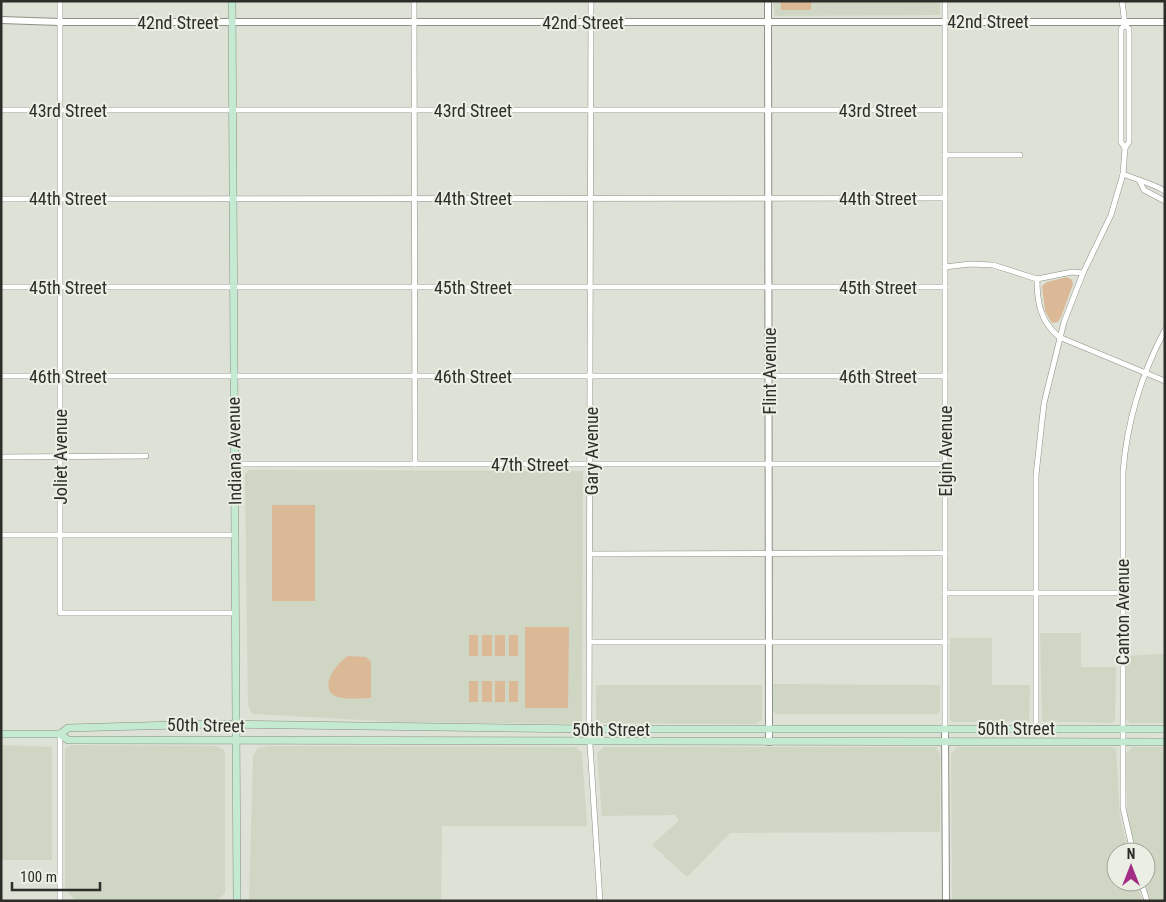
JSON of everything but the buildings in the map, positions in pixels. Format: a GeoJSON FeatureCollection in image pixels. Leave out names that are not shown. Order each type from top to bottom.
{"type":"FeatureCollection","features":[{"type":"Feature","properties":{"kind":"main road","name":"Indiana Avenue"},"geometry":{"type":"LineString","coordinates":[[232,1],[237,901]]}},
{"type":"Feature","properties":{"kind":"main road","name":"50th Street"},"geometry":{"type":"LineString","coordinates":[[1,734],[60,734],[68,728],[162,724],[590,729],[1165,729]]}},
{"type":"Feature","properties":{"kind":"main road","name":"50th Street"},"geometry":{"type":"LineString","coordinates":[[60,734],[68,740],[1165,742]]}},
{"type":"Feature","properties":{"kind":"street","name":"Joliet Avenue"},"geometry":{"type":"LineString","coordinates":[[60,1],[60,613],[235,613]]}},
{"type":"Feature","properties":{"kind":"street"},"geometry":{"type":"LineString","coordinates":[[414,1],[415,464]]}},
{"type":"Feature","properties":{"kind":"street","name":"Gary Avenue"},"geometry":{"type":"LineString","coordinates":[[591,1],[590,742],[600,901]]}},
{"type":"Feature","properties":{"kind":"street","name":"Flint Avenue"},"geometry":{"type":"LineString","coordinates":[[768,1],[769,742]]}},
{"type":"Feature","properties":{"kind":"street","name":"Elgin Avenue"},"geometry":{"type":"LineString","coordinates":[[945,1],[946,901]]}},
{"type":"Feature","properties":{"kind":"street"},"geometry":{"type":"LineString","coordinates":[[1122,1],[1124,23],[1121,29],[1121,142],[1125,148]]}},
{"type":"Feature","properties":{"kind":"street","name":"42nd Street"},"geometry":{"type":"LineString","coordinates":[[1,20],[60,22],[1165,22]]}},
{"type":"Feature","properties":{"kind":"street"},"geometry":{"type":"LineString","coordinates":[[1036,728],[1038,449],[1047,384],[1060,337],[1082,273],[1111,215],[1123,174],[1125,148],[1129,142],[1130,29],[1124,23]]}},
{"type":"Feature","properties":{"kind":"street","name":"43rd Street"},"geometry":{"type":"LineString","coordinates":[[1,110],[945,110]]}},
{"type":"Feature","properties":{"kind":"street"},"geometry":{"type":"LineString","coordinates":[[1121,115],[1129,115]]}},
{"type":"Feature","properties":{"kind":"street"},"geometry":{"type":"LineString","coordinates":[[945,155],[1020,155]]}},
{"type":"Feature","properties":{"kind":"street"},"geometry":{"type":"LineString","coordinates":[[1123,174],[1140,182],[1149,182],[1165,191]]}},
{"type":"Feature","properties":{"kind":"street"},"geometry":{"type":"LineString","coordinates":[[1140,182],[1144,190],[1165,201]]}},
{"type":"Feature","properties":{"kind":"street","name":"44th Street"},"geometry":{"type":"LineString","coordinates":[[1,198],[945,198]]}},
{"type":"Feature","properties":{"kind":"street"},"geometry":{"type":"LineString","coordinates":[[945,267],[970,264],[993,265],[1037,279],[1072,272],[1082,273]]}},
{"type":"Feature","properties":{"kind":"street"},"geometry":{"type":"LineString","coordinates":[[1037,279],[1041,312],[1048,327],[1060,337],[1165,381]]}},
{"type":"Feature","properties":{"kind":"street","name":"45th Street"},"geometry":{"type":"LineString","coordinates":[[1,287],[945,287]]}},
{"type":"Feature","properties":{"kind":"street"},"geometry":{"type":"LineString","coordinates":[[1144,373],[1165,330]]}},
{"type":"Feature","properties":{"kind":"street","name":"Canton Avenue"},"geometry":{"type":"LineString","coordinates":[[1131,842],[1124,814],[1122,742],[1122,499],[1125,447],[1133,409],[1144,373]]}},
{"type":"Feature","properties":{"kind":"street","name":"46th Street"},"geometry":{"type":"LineString","coordinates":[[1,376],[945,376]]}},
{"type":"Feature","properties":{"kind":"street"},"geometry":{"type":"LineString","coordinates":[[1,457],[146,456]]}},
{"type":"Feature","properties":{"kind":"street","name":"47th Street"},"geometry":{"type":"LineString","coordinates":[[234,464],[945,464]]}},
{"type":"Feature","properties":{"kind":"street"},"geometry":{"type":"LineString","coordinates":[[1,535],[235,536]]}},
{"type":"Feature","properties":{"kind":"street"},"geometry":{"type":"LineString","coordinates":[[591,554],[945,553]]}},
{"type":"Feature","properties":{"kind":"street"},"geometry":{"type":"LineString","coordinates":[[946,593],[1122,593]]}},
{"type":"Feature","properties":{"kind":"street"},"geometry":{"type":"LineString","coordinates":[[591,642],[946,642]]}},
{"type":"Feature","properties":{"kind":"street"},"geometry":{"type":"LineString","coordinates":[[60,734],[60,901]]}},
{"type":"Feature","properties":{"kind":"shaded area"},"geometry":{"type":"Polygon","coordinates":[[[773,1],[940,1],[940,15],[775,16],[773,1]]]}},
{"type":"Feature","properties":{"kind":"shaded area"},"geometry":{"type":"Polygon","coordinates":[[[781,1],[811,1],[811,10],[781,10],[781,1]]]}},
{"type":"Feature","properties":{"kind":"shaded area"},"geometry":{"type":"Polygon","coordinates":[[[1067,277],[1072,280],[1073,284],[1061,317],[1058,322],[1052,323],[1045,311],[1042,286],[1047,282],[1067,277]]]}},
{"type":"Feature","properties":{"kind":"shaded area"},"geometry":{"type":"Polygon","coordinates":[[[249,470],[583,471],[582,721],[578,724],[397,722],[252,714],[248,705],[245,474],[249,470]]]}},
{"type":"Feature","properties":{"kind":"shaded area"},"geometry":{"type":"Polygon","coordinates":[[[272,505],[315,505],[315,601],[272,601],[272,505]]]}},
{"type":"Feature","properties":{"kind":"shaded area"},"geometry":{"type":"Polygon","coordinates":[[[525,627],[569,627],[568,708],[525,708],[525,627]]]}},
{"type":"Feature","properties":{"kind":"shaded area"},"geometry":{"type":"Polygon","coordinates":[[[1040,633],[1081,633],[1081,667],[1116,667],[1115,721],[1111,723],[1042,721],[1040,633]]]}},
{"type":"Feature","properties":{"kind":"shaded area"},"geometry":{"type":"Polygon","coordinates":[[[469,635],[478,635],[478,656],[469,656],[469,635]]]}},
{"type":"Feature","properties":{"kind":"shaded area"},"geometry":{"type":"Polygon","coordinates":[[[482,635],[492,635],[492,656],[482,656],[482,635]]]}},
{"type":"Feature","properties":{"kind":"shaded area"},"geometry":{"type":"Polygon","coordinates":[[[495,635],[505,635],[505,656],[495,656],[495,635]]]}},
{"type":"Feature","properties":{"kind":"shaded area"},"geometry":{"type":"Polygon","coordinates":[[[509,635],[518,635],[518,656],[509,656],[509,635]]]}},
{"type":"Feature","properties":{"kind":"shaded area"},"geometry":{"type":"Polygon","coordinates":[[[950,638],[992,638],[992,685],[1030,685],[1029,721],[952,722],[950,719],[950,638]]]}},
{"type":"Feature","properties":{"kind":"shaded area"},"geometry":{"type":"Polygon","coordinates":[[[1165,654],[1165,723],[1130,723],[1126,719],[1126,656],[1165,654]]]}},
{"type":"Feature","properties":{"kind":"shaded area"},"geometry":{"type":"Polygon","coordinates":[[[348,656],[366,657],[371,662],[371,698],[342,698],[332,693],[329,688],[334,670],[348,656]]]}},
{"type":"Feature","properties":{"kind":"shaded area"},"geometry":{"type":"Polygon","coordinates":[[[469,681],[478,681],[478,702],[469,702],[469,681]]]}},
{"type":"Feature","properties":{"kind":"shaded area"},"geometry":{"type":"Polygon","coordinates":[[[482,681],[492,681],[492,702],[482,702],[482,681]]]}},
{"type":"Feature","properties":{"kind":"shaded area"},"geometry":{"type":"Polygon","coordinates":[[[495,681],[505,681],[505,702],[495,702],[495,681]]]}},
{"type":"Feature","properties":{"kind":"shaded area"},"geometry":{"type":"Polygon","coordinates":[[[509,681],[518,681],[518,702],[509,702],[509,681]]]}},
{"type":"Feature","properties":{"kind":"shaded area"},"geometry":{"type":"Polygon","coordinates":[[[773,684],[940,685],[940,711],[937,714],[776,714],[773,711],[773,684]]]}},
{"type":"Feature","properties":{"kind":"shaded area"},"geometry":{"type":"Polygon","coordinates":[[[596,685],[762,685],[762,720],[756,724],[601,723],[596,719],[596,685]]]}},
{"type":"Feature","properties":{"kind":"shaded area"},"geometry":{"type":"Polygon","coordinates":[[[1,745],[52,747],[52,860],[1,860],[1,745]]]}},
{"type":"Feature","properties":{"kind":"shaded area"},"geometry":{"type":"Polygon","coordinates":[[[71,745],[215,746],[223,749],[225,753],[225,893],[218,900],[75,900],[65,889],[65,751],[71,745]]]}},
{"type":"Feature","properties":{"kind":"shaded area"},"geometry":{"type":"Polygon","coordinates":[[[270,746],[576,747],[582,753],[587,826],[442,826],[441,901],[249,901],[253,756],[258,748],[270,746]]]}},
{"type":"Feature","properties":{"kind":"shaded area"},"geometry":{"type":"Polygon","coordinates":[[[604,747],[936,747],[940,755],[940,832],[730,833],[687,877],[652,845],[679,820],[675,815],[602,816],[597,753],[604,747]]]}},
{"type":"Feature","properties":{"kind":"shaded area"},"geometry":{"type":"Polygon","coordinates":[[[957,747],[1111,747],[1116,749],[1120,817],[1126,842],[1106,842],[1106,892],[1140,892],[1142,901],[952,901],[951,754],[957,747]]]}},
{"type":"Feature","properties":{"kind":"shaded area"},"geometry":{"type":"Polygon","coordinates":[[[1132,747],[1165,747],[1165,901],[1150,901],[1148,892],[1156,892],[1156,842],[1133,842],[1127,807],[1126,754],[1132,747]]]}}]}
